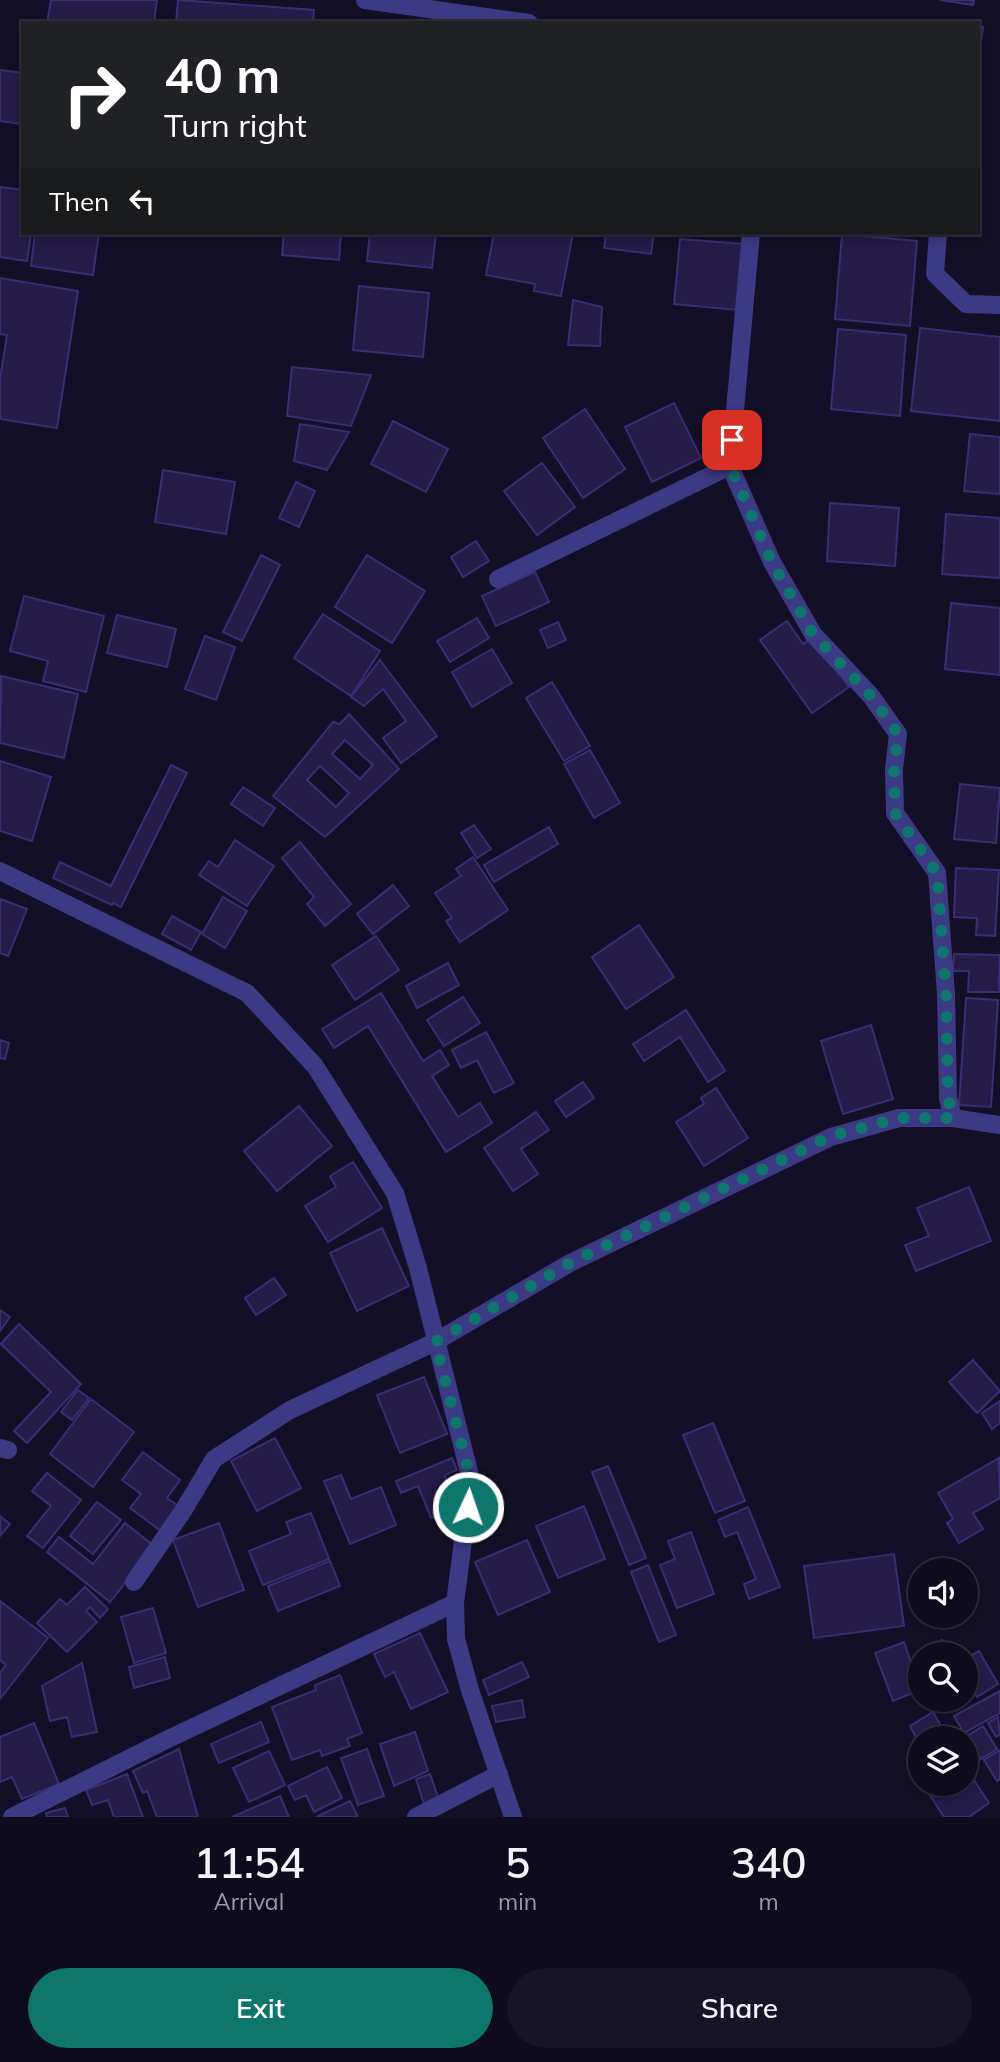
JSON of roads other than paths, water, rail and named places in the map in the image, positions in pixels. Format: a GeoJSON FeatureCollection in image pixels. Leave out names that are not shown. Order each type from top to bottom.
{"type":"FeatureCollection","features":[{"type":"Feature","properties":{"kind":"street"},"geometry":{"type":"LineString","coordinates":[[365,0],[515,21]]}},
{"type":"Feature","properties":{"kind":"street"},"geometry":{"type":"LineString","coordinates":[[751,235],[730,466],[772,562],[813,634],[871,696],[898,734],[894,769],[895,813],[937,873],[946,994],[948,1098],[953,1118]]}},
{"type":"Feature","properties":{"kind":"street"},"geometry":{"type":"LineString","coordinates":[[938,235],[935,274],[966,304],[1000,305]]}},
{"type":"Feature","properties":{"kind":"street"},"geometry":{"type":"LineString","coordinates":[[498,579],[730,466]]}},
{"type":"Feature","properties":{"kind":"street"},"geometry":{"type":"LineString","coordinates":[[0,871],[247,993],[315,1066],[395,1193],[418,1268],[471,1480],[455,1603],[457,1639],[470,1690],[513,1817]]}},
{"type":"Feature","properties":{"kind":"street"},"geometry":{"type":"LineString","coordinates":[[134,1582],[183,1511],[214,1459],[290,1410],[435,1342],[570,1263],[831,1136],[899,1118],[953,1118],[1000,1125]]}},
{"type":"Feature","properties":{"kind":"street"},"geometry":{"type":"LineString","coordinates":[[12,1817],[163,1741],[455,1603]]}},
{"type":"Feature","properties":{"kind":"street"},"geometry":{"type":"LineString","coordinates":[[416,1817],[499,1774]]}}]}
